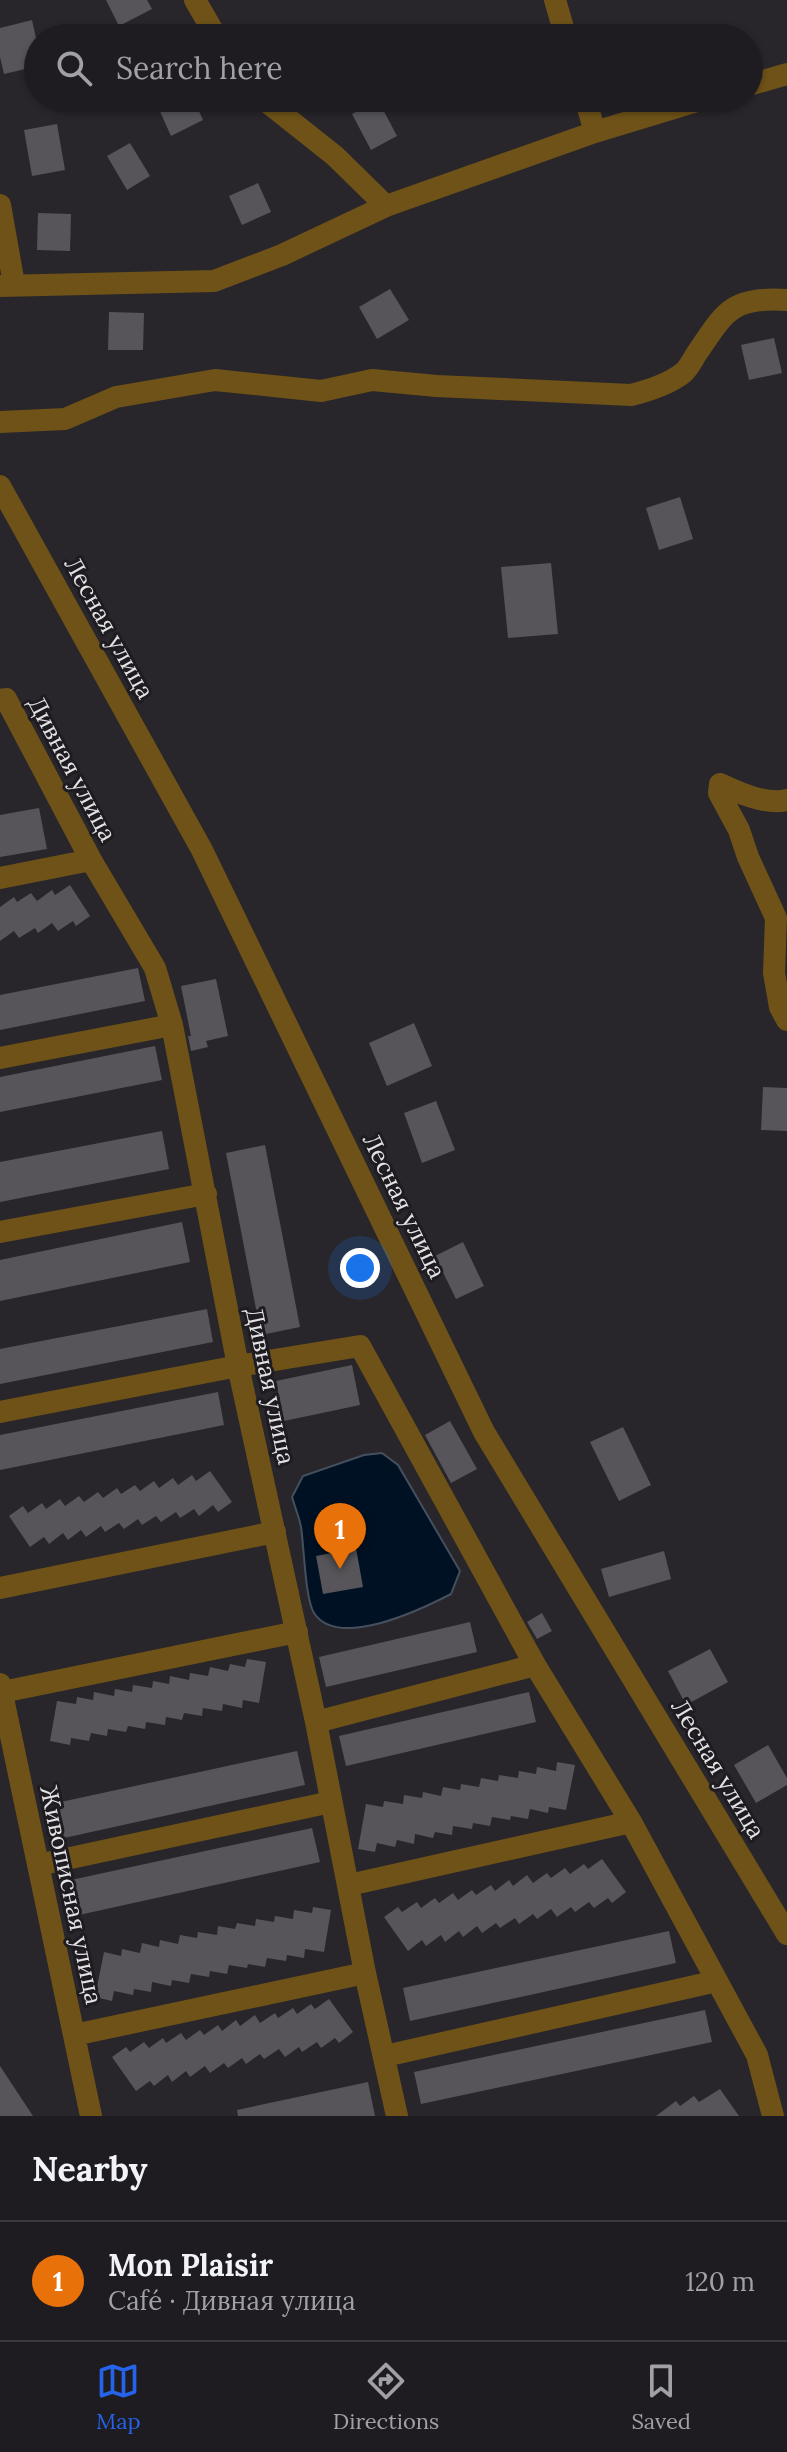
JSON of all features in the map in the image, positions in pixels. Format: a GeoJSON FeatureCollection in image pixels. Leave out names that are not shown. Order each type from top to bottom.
{"type":"FeatureCollection","features":[{"type":"Feature","properties":{"kind":"street"},"geometry":{"type":"LineString","coordinates":[[195,0],[209,24]]}},
{"type":"Feature","properties":{"kind":"street"},"geometry":{"type":"LineString","coordinates":[[555,0],[562,24]]}},
{"type":"Feature","properties":{"kind":"street"},"geometry":{"type":"LineString","coordinates":[[763,81],[787,74]]}},
{"type":"Feature","properties":{"kind":"street"},"geometry":{"type":"LineString","coordinates":[[280,112],[335,156],[386,206]]}},
{"type":"Feature","properties":{"kind":"street"},"geometry":{"type":"LineString","coordinates":[[589,112],[595,132]]}},
{"type":"Feature","properties":{"kind":"street"},"geometry":{"type":"LineString","coordinates":[[0,205],[7,285],[214,281],[282,255],[386,206],[661,112]]}},
{"type":"Feature","properties":{"kind":"street"},"geometry":{"type":"LineString","coordinates":[[0,422],[65,419],[116,397],[215,380],[321,391],[372,380],[631,395],[646,392],[684,372],[725,312],[753,301],[787,300]]}},
{"type":"Feature","properties":{"kind":"street","name":"Лесная улица"},"geometry":{"type":"LineString","coordinates":[[0,486],[202,850],[484,1432],[787,1934]]}},
{"type":"Feature","properties":{"kind":"street","name":"Дивная улица"},"geometry":{"type":"LineString","coordinates":[[3,700],[155,968],[172,1025],[238,1366],[297,1632],[365,1973],[397,2116]]}},
{"type":"Feature","properties":{"kind":"street"},"geometry":{"type":"LineString","coordinates":[[787,800],[777,803],[720,784],[719,793],[739,830],[776,918],[774,973],[780,1007],[787,1020]]}},
{"type":"Feature","properties":{"kind":"street"},"geometry":{"type":"LineString","coordinates":[[0,878],[91,860]]}},
{"type":"Feature","properties":{"kind":"street"},"geometry":{"type":"LineString","coordinates":[[0,1058],[172,1025]]}},
{"type":"Feature","properties":{"kind":"street"},"geometry":{"type":"LineString","coordinates":[[0,1232],[206,1194]]}},
{"type":"Feature","properties":{"kind":"street"},"geometry":{"type":"LineString","coordinates":[[0,1412],[360,1346],[535,1665],[631,1822],[757,2055],[773,2116]]}},
{"type":"Feature","properties":{"kind":"street"},"geometry":{"type":"LineString","coordinates":[[0,1588],[275,1532]]}},
{"type":"Feature","properties":{"kind":"street"},"geometry":{"type":"LineString","coordinates":[[1,1688],[297,1632]]}},
{"type":"Feature","properties":{"kind":"street"},"geometry":{"type":"LineString","coordinates":[[316,1722],[535,1665]]}},
{"type":"Feature","properties":{"kind":"street","name":"Живописная улица"},"geometry":{"type":"LineString","coordinates":[[1,1688],[91,2116]]}},
{"type":"Feature","properties":{"kind":"street"},"geometry":{"type":"LineString","coordinates":[[38,1865],[331,1802]]}},
{"type":"Feature","properties":{"kind":"street"},"geometry":{"type":"LineString","coordinates":[[349,1885],[631,1822]]}},
{"type":"Feature","properties":{"kind":"street"},"geometry":{"type":"LineString","coordinates":[[74,2035],[365,1973]]}},
{"type":"Feature","properties":{"kind":"street"},"geometry":{"type":"LineString","coordinates":[[385,2056],[717,1981]]}},
{"type":"Feature","properties":{"kind":"water"},"geometry":{"type":"Polygon","coordinates":[[[382,1453],[398,1465],[460,1571],[451,1594],[381,1623],[341,1628],[326,1623],[311,1606],[301,1527],[292,1497],[303,1476],[364,1455],[382,1453]]]}},
{"type":"Feature","properties":{"kind":"building"},"geometry":{"type":"Polygon","coordinates":[[[106,0],[147,0],[152,9],[118,24],[106,0]]]}},
{"type":"Feature","properties":{"kind":"building"},"geometry":{"type":"Polygon","coordinates":[[[32,20],[33,24],[24,24],[24,69],[4,74],[0,57],[0,28],[32,20]]]}},
{"type":"Feature","properties":{"kind":"building"},"geometry":{"type":"Polygon","coordinates":[[[160,112],[199,112],[203,120],[171,136],[160,112]]]}},
{"type":"Feature","properties":{"kind":"building"},"geometry":{"type":"Polygon","coordinates":[[[384,112],[397,136],[371,150],[352,114],[384,112]]]}},
{"type":"Feature","properties":{"kind":"building"},"geometry":{"type":"Polygon","coordinates":[[[57,124],[65,170],[32,176],[24,130],[57,124]]]}},
{"type":"Feature","properties":{"kind":"building"},"geometry":{"type":"Polygon","coordinates":[[[130,143],[150,176],[127,190],[107,156],[130,143]]]}},
{"type":"Feature","properties":{"kind":"building"},"geometry":{"type":"Polygon","coordinates":[[[258,183],[271,212],[242,225],[229,196],[258,183]]]}},
{"type":"Feature","properties":{"kind":"building"},"geometry":{"type":"Polygon","coordinates":[[[38,213],[71,214],[70,251],[37,250],[38,213]]]}},
{"type":"Feature","properties":{"kind":"building"},"geometry":{"type":"Polygon","coordinates":[[[390,289],[409,320],[377,339],[359,307],[390,289]]]}},
{"type":"Feature","properties":{"kind":"building"},"geometry":{"type":"Polygon","coordinates":[[[109,312],[144,313],[143,350],[108,350],[109,312]]]}},
{"type":"Feature","properties":{"kind":"building"},"geometry":{"type":"Polygon","coordinates":[[[774,338],[782,373],[749,380],[741,345],[774,338]]]}},
{"type":"Feature","properties":{"kind":"building"},"geometry":{"type":"Polygon","coordinates":[[[680,497],[693,539],[659,550],[646,508],[680,497]]]}},
{"type":"Feature","properties":{"kind":"building"},"geometry":{"type":"Polygon","coordinates":[[[551,563],[558,634],[508,638],[501,567],[551,563]]]}},
{"type":"Feature","properties":{"kind":"building"},"geometry":{"type":"Polygon","coordinates":[[[39,808],[47,849],[0,857],[0,815],[39,808]]]}},
{"type":"Feature","properties":{"kind":"building"},"geometry":{"type":"Polygon","coordinates":[[[70,885],[90,916],[76,926],[73,921],[58,931],[52,923],[38,933],[35,928],[19,938],[14,931],[0,941],[0,907],[14,897],[17,902],[31,893],[37,901],[52,890],[55,895],[70,885]]]}},
{"type":"Feature","properties":{"kind":"building"},"geometry":{"type":"Polygon","coordinates":[[[138,968],[145,1001],[0,1030],[0,995],[138,968]]]}},
{"type":"Feature","properties":{"kind":"building"},"geometry":{"type":"Polygon","coordinates":[[[216,979],[228,1036],[206,1041],[208,1047],[191,1051],[181,986],[216,979]]]}},
{"type":"Feature","properties":{"kind":"building"},"geometry":{"type":"Polygon","coordinates":[[[414,1023],[432,1066],[387,1086],[369,1043],[414,1023]]]}},
{"type":"Feature","properties":{"kind":"building"},"geometry":{"type":"Polygon","coordinates":[[[155,1046],[162,1080],[0,1112],[0,1077],[155,1046]]]}},
{"type":"Feature","properties":{"kind":"building"},"geometry":{"type":"Polygon","coordinates":[[[763,1087],[787,1088],[787,1131],[761,1130],[763,1087]]]}},
{"type":"Feature","properties":{"kind":"building"},"geometry":{"type":"Polygon","coordinates":[[[436,1101],[455,1150],[422,1163],[404,1113],[436,1101]]]}},
{"type":"Feature","properties":{"kind":"building"},"geometry":{"type":"Polygon","coordinates":[[[162,1131],[169,1169],[0,1202],[0,1162],[162,1131]]]}},
{"type":"Feature","properties":{"kind":"building"},"geometry":{"type":"Polygon","coordinates":[[[265,1145],[300,1327],[261,1335],[226,1153],[265,1145]]]}},
{"type":"Feature","properties":{"kind":"building"},"geometry":{"type":"Polygon","coordinates":[[[182,1222],[190,1262],[0,1301],[0,1260],[182,1222]]]}},
{"type":"Feature","properties":{"kind":"building"},"geometry":{"type":"Polygon","coordinates":[[[463,1242],[484,1286],[456,1299],[435,1256],[463,1242]]]}},
{"type":"Feature","properties":{"kind":"building"},"geometry":{"type":"Polygon","coordinates":[[[207,1309],[213,1342],[0,1384],[0,1349],[207,1309]]]}},
{"type":"Feature","properties":{"kind":"building"},"geometry":{"type":"Polygon","coordinates":[[[352,1365],[360,1405],[284,1421],[276,1381],[352,1365]]]}},
{"type":"Feature","properties":{"kind":"building"},"geometry":{"type":"Polygon","coordinates":[[[218,1392],[224,1425],[0,1470],[0,1435],[218,1392]]]}},
{"type":"Feature","properties":{"kind":"building"},"geometry":{"type":"Polygon","coordinates":[[[450,1421],[477,1469],[451,1483],[425,1435],[450,1421]]]}},
{"type":"Feature","properties":{"kind":"building"},"geometry":{"type":"Polygon","coordinates":[[[623,1427],[651,1485],[619,1501],[590,1442],[623,1427]]]}},
{"type":"Feature","properties":{"kind":"building"},"geometry":{"type":"Polygon","coordinates":[[[210,1471],[232,1502],[218,1512],[213,1505],[199,1516],[194,1509],[180,1518],[176,1512],[161,1522],[156,1516],[142,1525],[138,1519],[124,1529],[119,1523],[105,1532],[101,1526],[86,1537],[81,1530],[68,1540],[63,1533],[49,1544],[44,1537],[30,1547],[9,1516],[23,1506],[28,1513],[42,1503],[46,1509],[60,1499],[65,1506],[79,1496],[84,1502],[98,1492],[103,1498],[117,1488],[121,1494],[135,1485],[140,1491],[154,1481],[159,1488],[173,1478],[178,1485],[192,1475],[196,1481],[210,1471]]]}},
{"type":"Feature","properties":{"kind":"building"},"geometry":{"type":"Polygon","coordinates":[[[356,1548],[363,1587],[323,1594],[316,1556],[356,1548]]]}},
{"type":"Feature","properties":{"kind":"building"},"geometry":{"type":"Polygon","coordinates":[[[664,1551],[671,1579],[609,1597],[601,1569],[664,1551]]]}},
{"type":"Feature","properties":{"kind":"building"},"geometry":{"type":"Polygon","coordinates":[[[542,1613],[552,1631],[537,1639],[527,1622],[542,1613]]]}},
{"type":"Feature","properties":{"kind":"building"},"geometry":{"type":"Polygon","coordinates":[[[470,1622],[477,1652],[326,1687],[319,1657],[470,1622]]]}},
{"type":"Feature","properties":{"kind":"building"},"geometry":{"type":"Polygon","coordinates":[[[710,1649],[728,1682],[686,1705],[668,1671],[710,1649]]]}},
{"type":"Feature","properties":{"kind":"building"},"geometry":{"type":"Polygon","coordinates":[[[247,1659],[266,1662],[259,1703],[243,1700],[242,1708],[223,1704],[222,1711],[203,1708],[202,1716],[184,1713],[182,1720],[166,1717],[165,1725],[146,1722],[145,1729],[128,1726],[126,1732],[108,1729],[107,1736],[91,1733],[89,1741],[71,1738],[70,1745],[50,1741],[57,1701],[76,1704],[77,1697],[93,1700],[94,1692],[114,1696],[115,1689],[132,1692],[133,1685],[152,1688],[153,1681],[169,1684],[170,1676],[189,1680],[190,1673],[208,1676],[210,1667],[228,1671],[230,1664],[245,1667],[247,1659]]]}},
{"type":"Feature","properties":{"kind":"building"},"geometry":{"type":"Polygon","coordinates":[[[529,1692],[536,1722],[346,1766],[339,1736],[529,1692]]]}},
{"type":"Feature","properties":{"kind":"building"},"geometry":{"type":"Polygon","coordinates":[[[768,1745],[787,1778],[787,1785],[756,1803],[734,1765],[768,1745]]]}},
{"type":"Feature","properties":{"kind":"building"},"geometry":{"type":"Polygon","coordinates":[[[297,1751],[305,1785],[64,1838],[56,1803],[297,1751]]]}},
{"type":"Feature","properties":{"kind":"building"},"geometry":{"type":"Polygon","coordinates":[[[557,1762],[575,1765],[566,1810],[549,1807],[548,1813],[530,1809],[528,1819],[492,1817],[490,1826],[473,1823],[472,1829],[453,1826],[452,1835],[435,1832],[433,1838],[415,1834],[414,1844],[397,1840],[395,1847],[377,1843],[375,1852],[358,1849],[366,1804],[383,1807],[384,1801],[403,1804],[404,1795],[422,1798],[423,1792],[441,1796],[443,1787],[460,1790],[461,1784],[479,1787],[481,1778],[498,1781],[499,1775],[518,1778],[519,1771],[536,1774],[537,1767],[556,1771],[557,1762]]]}},
{"type":"Feature","properties":{"kind":"building"},"geometry":{"type":"Polygon","coordinates":[[[312,1828],[320,1862],[79,1915],[71,1880],[312,1828]]]}},
{"type":"Feature","properties":{"kind":"building"},"geometry":{"type":"Polygon","coordinates":[[[602,1859],[626,1892],[612,1903],[608,1898],[594,1908],[589,1902],[575,1912],[571,1907],[557,1917],[551,1909],[537,1919],[533,1914],[519,1924],[515,1918],[500,1928],[496,1923],[482,1933],[477,1926],[463,1937],[459,1931],[445,1942],[441,1935],[426,1946],[422,1940],[408,1951],[384,1917],[398,1907],[402,1912],[417,1902],[421,1908],[435,1898],[439,1903],[453,1893],[458,1900],[472,1890],[476,1895],[491,1885],[495,1891],[509,1880],[513,1886],[527,1875],[533,1883],[547,1873],[551,1878],[565,1868],[570,1874],[584,1864],[588,1869],[602,1859]]]}},
{"type":"Feature","properties":{"kind":"building"},"geometry":{"type":"Polygon","coordinates":[[[313,1907],[331,1910],[324,1952],[305,1949],[304,1958],[287,1955],[286,1961],[267,1958],[265,1967],[229,1965],[227,1974],[210,1971],[209,1977],[191,1974],[189,1983],[172,1980],[171,1986],[152,1982],[151,1992],[134,1989],[133,1995],[114,1991],[112,2001],[95,1997],[104,1952],[121,1956],[122,1949],[140,1953],[142,1943],[159,1947],[160,1940],[178,1944],[180,1935],[197,1938],[198,1932],[217,1935],[218,1926],[235,1929],[237,1923],[255,1926],[256,1919],[274,1922],[275,1916],[293,1919],[294,1910],[312,1913],[313,1907]]]}},
{"type":"Feature","properties":{"kind":"building"},"geometry":{"type":"Polygon","coordinates":[[[669,1931],[676,1963],[410,2021],[403,1988],[669,1931]]]}},
{"type":"Feature","properties":{"kind":"building"},"geometry":{"type":"Polygon","coordinates":[[[329,1999],[353,2032],[339,2043],[335,2038],[321,2048],[317,2042],[302,2052],[299,2047],[285,2057],[279,2049],[264,2059],[260,2054],[246,2064],[242,2058],[228,2068],[224,2063],[210,2073],[205,2066],[190,2077],[186,2071],[172,2082],[168,2075],[154,2086],[150,2081],[136,2091],[112,2057],[126,2047],[130,2052],[144,2042],[149,2048],[163,2038],[166,2043],[181,2033],[186,2040],[200,2030],[204,2035],[218,2025],[222,2031],[236,2020],[240,2026],[255,2015],[260,2023],[275,2013],[278,2018],[293,2008],[297,2014],[311,2004],[315,2009],[329,1999]]]}},
{"type":"Feature","properties":{"kind":"building"},"geometry":{"type":"Polygon","coordinates":[[[705,2010],[712,2042],[421,2104],[414,2072],[705,2010]]]}},
{"type":"Feature","properties":{"kind":"building"},"geometry":{"type":"Polygon","coordinates":[[[0,2066],[33,2116],[0,2116],[0,2066]]]}},
{"type":"Feature","properties":{"kind":"building"},"geometry":{"type":"Polygon","coordinates":[[[368,2082],[375,2116],[238,2116],[237,2110],[368,2082]]]}},
{"type":"Feature","properties":{"kind":"building"},"geometry":{"type":"Polygon","coordinates":[[[720,2089],[739,2116],[656,2116],[676,2101],[680,2106],[694,2096],[699,2102],[720,2089]]]}},
{"type":"Feature","properties":{"kind":"place","name":"Mon Plaisir"},"geometry":{"type":"Point","coordinates":[340,1569]}}]}
